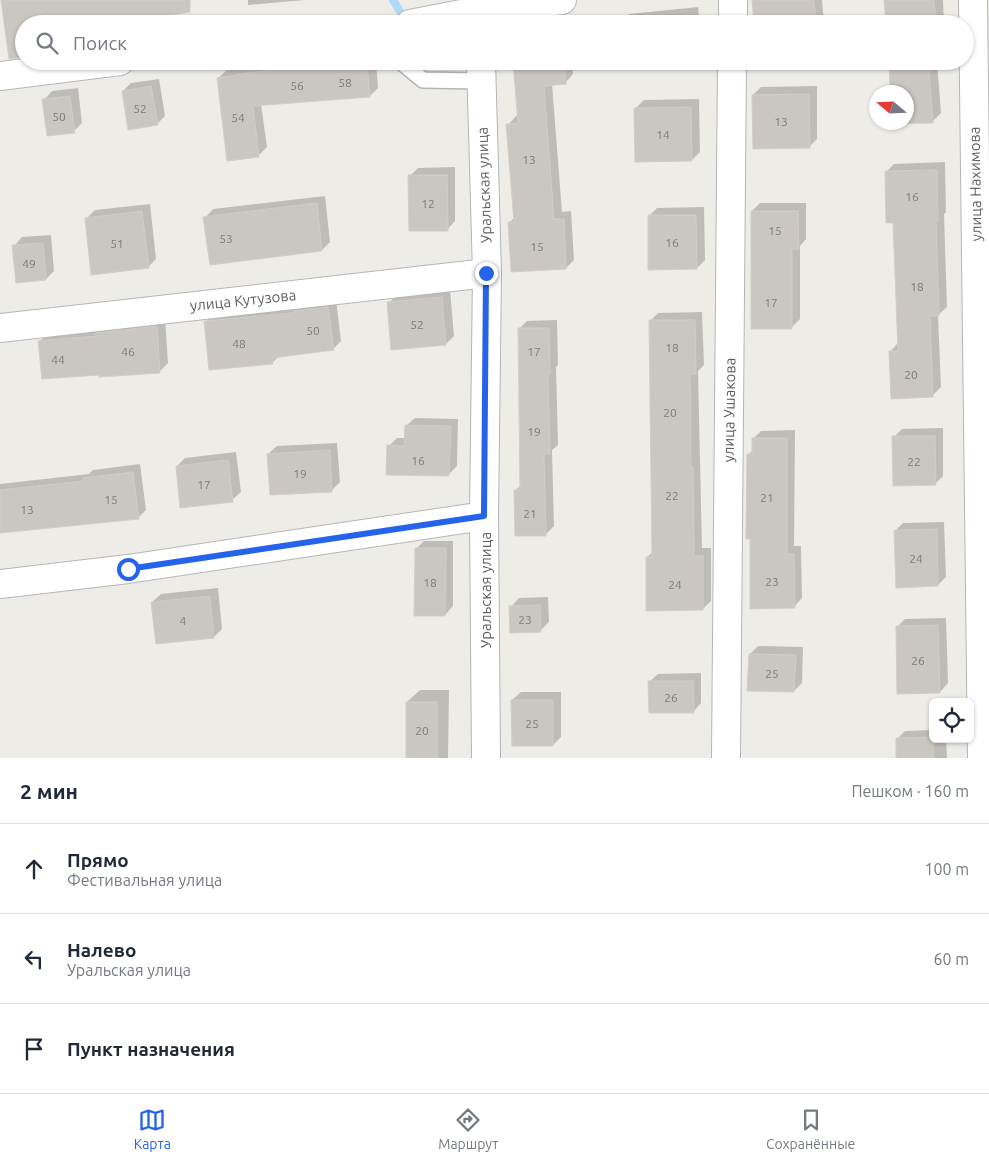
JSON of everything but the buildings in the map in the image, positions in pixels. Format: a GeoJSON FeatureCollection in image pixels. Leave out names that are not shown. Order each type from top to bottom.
{"type":"FeatureCollection","features":[{"type":"Feature","properties":{"kind":"street"},"geometry":{"type":"LineString","coordinates":[[460,15],[562,0]]}},
{"type":"Feature","properties":{"kind":"street"},"geometry":{"type":"LineString","coordinates":[[733,0],[733,15]]}},
{"type":"Feature","properties":{"kind":"street","name":"улица Нахимова"},"geometry":{"type":"LineString","coordinates":[[973,0],[973,15]]}},
{"type":"Feature","properties":{"kind":"street"},"geometry":{"type":"LineString","coordinates":[[0,76],[48,70]]}},
{"type":"Feature","properties":{"kind":"street","name":"улица Ушакова"},"geometry":{"type":"LineString","coordinates":[[726,758],[732,70]]}},
{"type":"Feature","properties":{"kind":"street","name":"улица Нахимова"},"geometry":{"type":"LineString","coordinates":[[974,70],[982,758]]}},
{"type":"Feature","properties":{"kind":"street","name":"Уральская улица"},"geometry":{"type":"LineString","coordinates":[[480,71],[486,273],[484,516],[486,758]]}},
{"type":"Feature","properties":{"kind":"street","name":"улица Кутузова"},"geometry":{"type":"LineString","coordinates":[[0,328],[486,273]]}},
{"type":"Feature","properties":{"kind":"street"},"geometry":{"type":"LineString","coordinates":[[0,584],[128,569],[484,516]]}},
{"type":"Feature","properties":{"kind":"lane"},"geometry":{"type":"LineString","coordinates":[[411,70],[423,80],[480,71]]}},
{"type":"Feature","properties":{"kind":"waterway"},"geometry":{"type":"LineString","coordinates":[[393,0],[401,13]]}},
{"type":"Feature","properties":{"kind":"route"},"geometry":{"type":"LineString","coordinates":[[128,569],[484,516],[486,273]]}}]}
